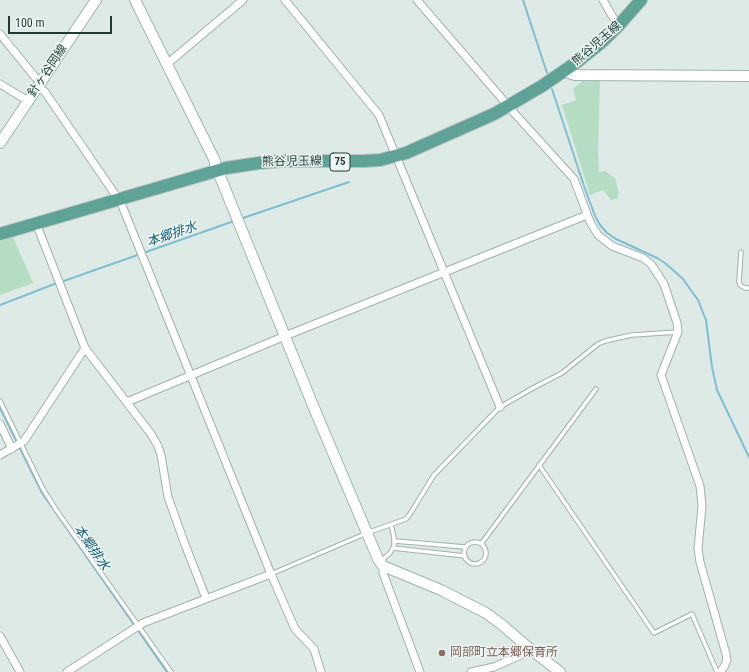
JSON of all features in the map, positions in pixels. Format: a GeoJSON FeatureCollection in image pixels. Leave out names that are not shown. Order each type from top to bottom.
{"type":"FeatureCollection","features":[{"type":"Feature","properties":{"kind":"main road","name":"熊谷児玉線"},"geometry":{"type":"LineString","coordinates":[[0,234],[118,198],[218,170],[259,163],[282,161],[365,162],[396,156],[418,148],[509,106],[566,70],[588,53],[619,25],[641,0]]}},
{"type":"Feature","properties":{"kind":"street","name":"針ヶ谷岡線"},"geometry":{"type":"LineString","coordinates":[[0,143],[96,0]]}},
{"type":"Feature","properties":{"kind":"street"},"geometry":{"type":"LineString","coordinates":[[135,0],[215,161],[285,336],[381,564],[420,672]]}},
{"type":"Feature","properties":{"kind":"street"},"geometry":{"type":"LineString","coordinates":[[167,64],[243,0]]}},
{"type":"Feature","properties":{"kind":"street"},"geometry":{"type":"LineString","coordinates":[[285,0],[376,110],[500,407]]}},
{"type":"Feature","properties":{"kind":"street"},"geometry":{"type":"LineString","coordinates":[[417,0],[516,115],[574,179],[587,215],[598,235],[619,250],[647,261],[655,268],[667,291],[677,323],[678,332],[661,375],[700,486],[702,506],[698,549],[700,562],[727,660],[724,667],[719,672]]}},
{"type":"Feature","properties":{"kind":"street"},"geometry":{"type":"LineString","coordinates":[[603,0],[615,22],[619,25]]}},
{"type":"Feature","properties":{"kind":"street"},"geometry":{"type":"LineString","coordinates":[[0,34],[35,77],[118,198],[271,574],[295,629],[314,649],[320,672]]}},
{"type":"Feature","properties":{"kind":"street"},"geometry":{"type":"LineString","coordinates":[[566,70],[575,75],[749,76]]}},
{"type":"Feature","properties":{"kind":"street"},"geometry":{"type":"LineString","coordinates":[[0,84],[28,101]]}},
{"type":"Feature","properties":{"kind":"street"},"geometry":{"type":"LineString","coordinates":[[127,402],[285,336],[587,215]]}},
{"type":"Feature","properties":{"kind":"street"},"geometry":{"type":"LineString","coordinates":[[36,223],[85,348],[151,434],[158,446],[161,455],[168,497],[206,598]]}},
{"type":"Feature","properties":{"kind":"street"},"geometry":{"type":"LineString","coordinates":[[0,455],[24,441],[85,348]]}},
{"type":"Feature","properties":{"kind":"street"},"geometry":{"type":"LineString","coordinates":[[0,424],[12,449]]}},
{"type":"Feature","properties":{"kind":"street"},"geometry":{"type":"LineString","coordinates":[[381,564],[441,590],[486,613],[560,672]]}},
{"type":"Feature","properties":{"kind":"street"},"geometry":{"type":"LineString","coordinates":[[67,672],[138,625],[271,574]]}},
{"type":"Feature","properties":{"kind":"street"},"geometry":{"type":"LineString","coordinates":[[0,636],[20,672]]}},
{"type":"Feature","properties":{"kind":"street"},"geometry":{"type":"LineString","coordinates":[[471,672],[494,667],[525,653],[530,649]]}},
{"type":"Feature","properties":{"kind":"lane"},"geometry":{"type":"LineString","coordinates":[[741,252],[739,281],[740,285],[745,288],[749,288]]}},
{"type":"Feature","properties":{"kind":"lane"},"geometry":{"type":"LineString","coordinates":[[271,574],[367,533],[406,519],[434,475],[500,407],[562,373],[593,348],[605,341],[632,335],[678,332]]}},
{"type":"Feature","properties":{"kind":"lane"},"geometry":{"type":"LineString","coordinates":[[481,544],[596,389]]}},
{"type":"Feature","properties":{"kind":"lane"},"geometry":{"type":"LineString","coordinates":[[0,401],[43,489],[171,672]]}},
{"type":"Feature","properties":{"kind":"lane"},"geometry":{"type":"LineString","coordinates":[[540,465],[654,633],[692,614],[719,672]]}},
{"type":"Feature","properties":{"kind":"lane"},"geometry":{"type":"LineString","coordinates":[[381,564],[390,553],[395,541],[391,525]]}},
{"type":"Feature","properties":{"kind":"lane"},"geometry":{"type":"LineString","coordinates":[[395,541],[466,547]]}},
{"type":"Feature","properties":{"kind":"lane"},"geometry":{"type":"LineString","coordinates":[[393,548],[464,556],[468,561],[474,563],[484,559],[486,552],[481,544],[474,542],[466,547],[464,556]]}},
{"type":"Feature","properties":{"kind":"green space"},"geometry":{"type":"Polygon","coordinates":[[[585,79],[600,80],[599,172],[605,171],[615,178],[619,193],[617,199],[611,200],[603,190],[590,195],[562,105],[576,100],[573,89],[585,79]]]}},
{"type":"Feature","properties":{"kind":"green space"},"geometry":{"type":"Polygon","coordinates":[[[13,237],[33,283],[0,295],[0,241],[13,237]]]}},
{"type":"Feature","properties":{"kind":"waterway"},"geometry":{"type":"LineString","coordinates":[[523,0],[547,73]]}},
{"type":"Feature","properties":{"kind":"waterway"},"geometry":{"type":"LineString","coordinates":[[552,89],[584,186],[595,216],[600,225],[607,233],[616,239],[665,263],[683,279],[698,300],[706,320],[712,367],[717,390],[749,457]]}},
{"type":"Feature","properties":{"kind":"waterway","name":"本郷排水"},"geometry":{"type":"LineString","coordinates":[[240,219],[349,182]]}},
{"type":"Feature","properties":{"kind":"waterway","name":"本郷排水"},"geometry":{"type":"LineString","coordinates":[[61,282],[234,221]]}},
{"type":"Feature","properties":{"kind":"waterway","name":"本郷排水"},"geometry":{"type":"LineString","coordinates":[[0,305],[57,283]]}},
{"type":"Feature","properties":{"kind":"waterway","name":"本郷排水"},"geometry":{"type":"LineString","coordinates":[[0,408],[42,493],[167,672]]}},
{"type":"Feature","properties":{"kind":"place","name":"岡部町立本郷保育所"},"geometry":{"type":"Point","coordinates":[442,653]}}]}
